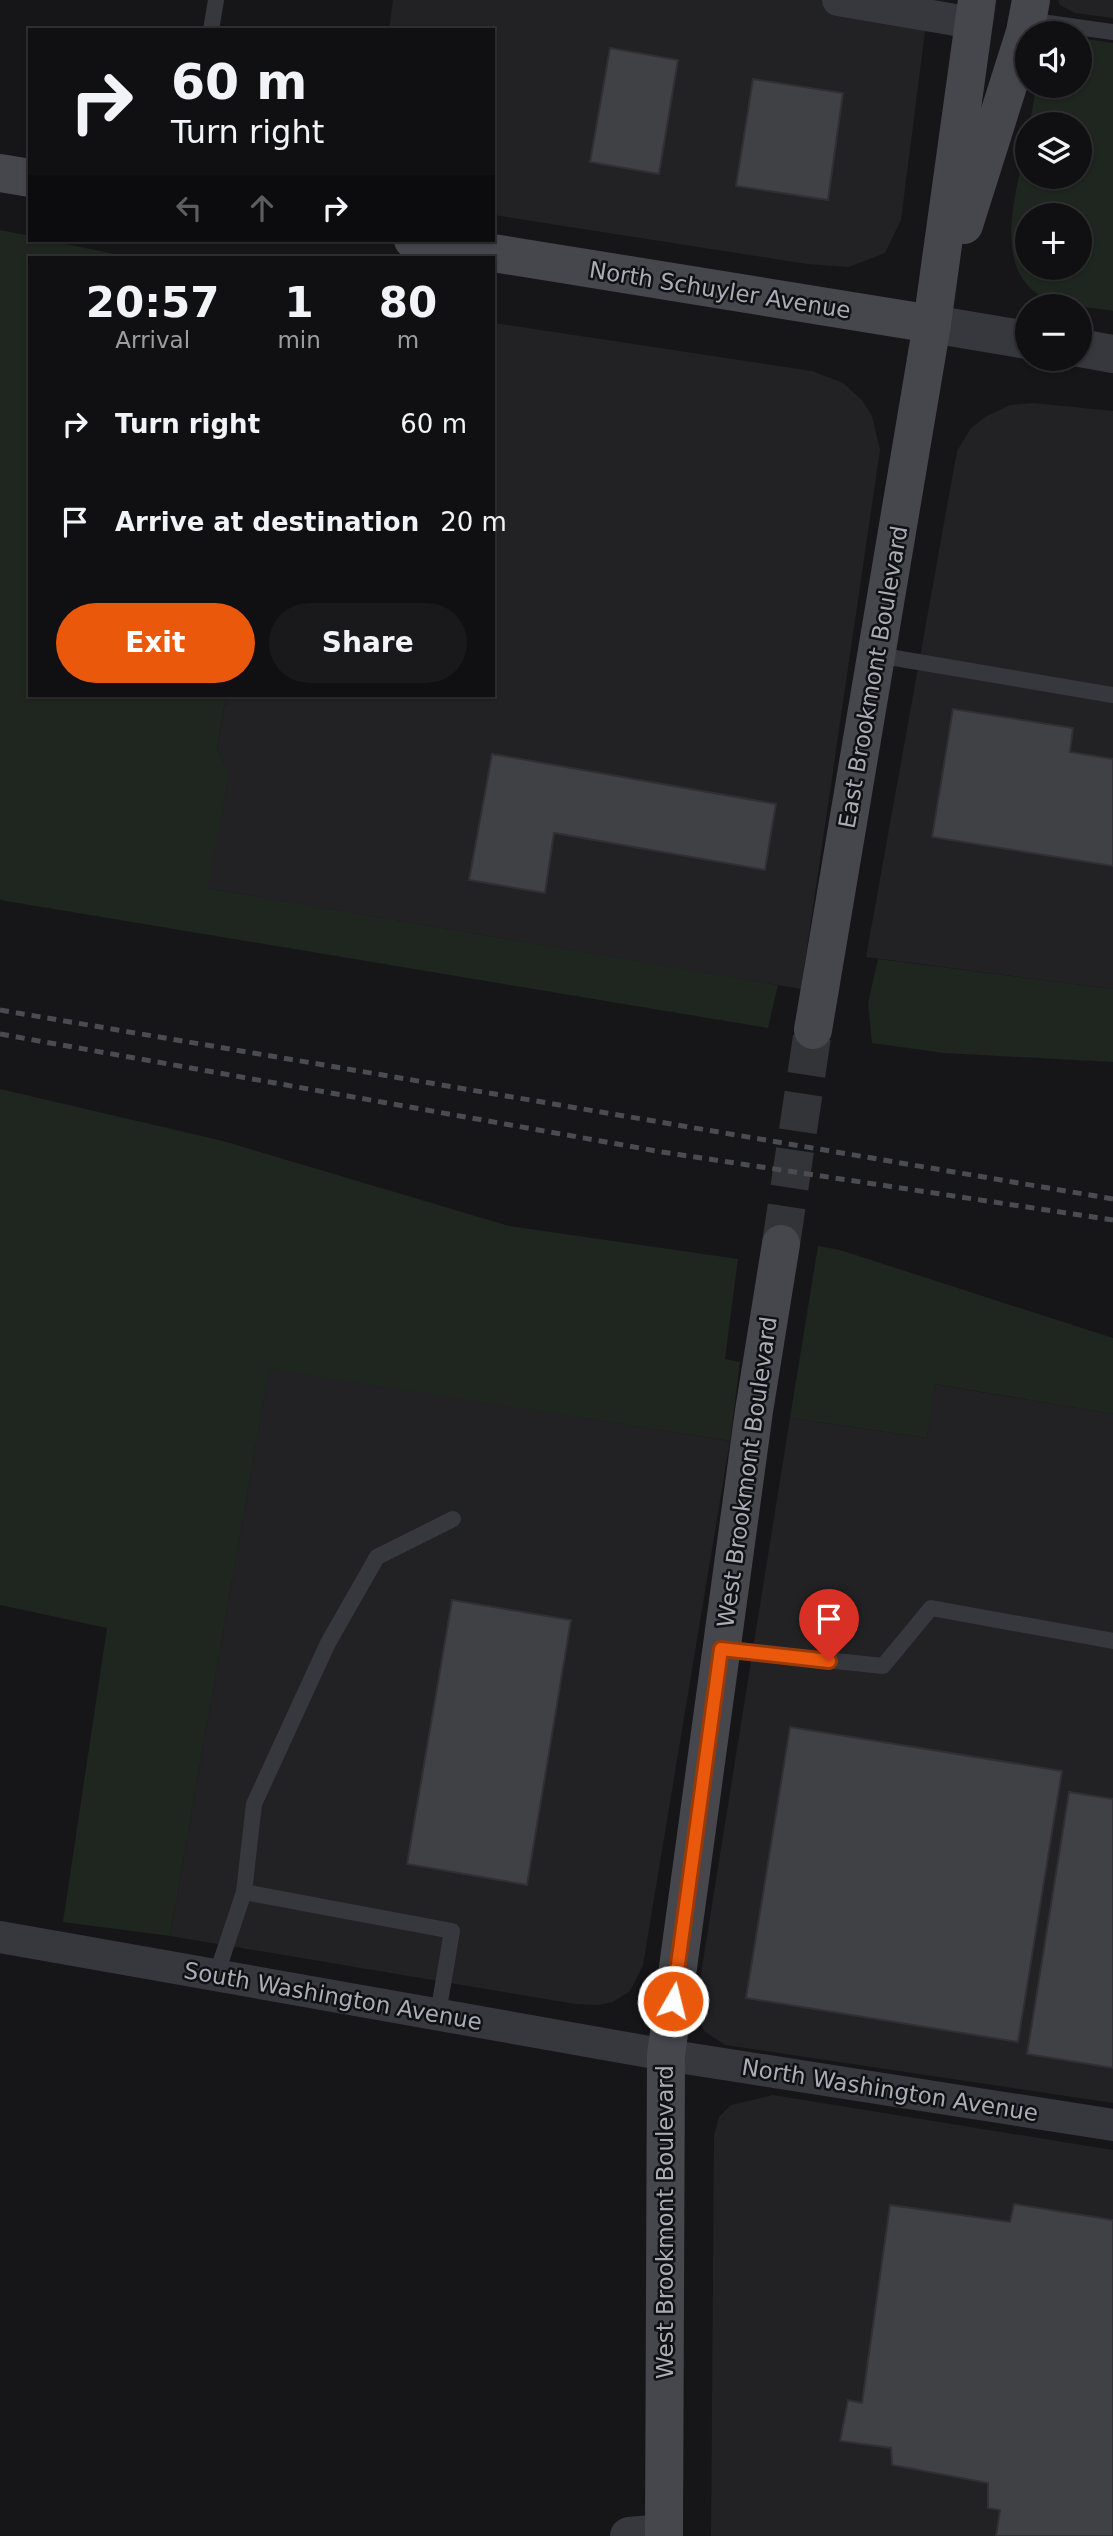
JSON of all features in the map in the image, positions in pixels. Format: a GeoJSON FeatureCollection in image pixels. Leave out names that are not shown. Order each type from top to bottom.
{"type":"FeatureCollection","features":[{"type":"Feature","properties":{"kind":"main road","name":"East Brookmont Boulevard"},"geometry":{"type":"LineString","coordinates":[[932,324],[1029,10]]}},
{"type":"Feature","properties":{"kind":"main road","name":"East Brookmont Boulevard"},"geometry":{"type":"LineString","coordinates":[[813,1030],[932,324],[975,12]]}},
{"type":"Feature","properties":{"kind":"main road"},"geometry":{"type":"LineString","coordinates":[[0,173],[28,178]]}},
{"type":"Feature","properties":{"kind":"main road","name":"North Schuyler Avenue"},"geometry":{"type":"LineString","coordinates":[[425,242],[932,324]]}},
{"type":"Feature","properties":{"kind":"main road","name":"West Brookmont Boulevard"},"geometry":{"type":"LineString","coordinates":[[660,2535],[666,2055],[721,1649],[781,1244]]}},
{"type":"Feature","properties":{"kind":"street"},"geometry":{"type":"LineString","coordinates":[[838,0],[975,12]]}},
{"type":"Feature","properties":{"kind":"street","name":"North Schuyler Avenue"},"geometry":{"type":"LineString","coordinates":[[932,324],[1015,338]]}},
{"type":"Feature","properties":{"kind":"street"},"geometry":{"type":"LineString","coordinates":[[1092,350],[1113,354]]}},
{"type":"Feature","properties":{"kind":"street","name":"South Washington Avenue"},"geometry":{"type":"LineString","coordinates":[[0,1937],[666,2055]]}},
{"type":"Feature","properties":{"kind":"street","name":"North Washington Avenue"},"geometry":{"type":"LineString","coordinates":[[666,2055],[1113,2125]]}},
{"type":"Feature","properties":{"kind":"lane"},"geometry":{"type":"LineString","coordinates":[[211,28],[216,0]]}},
{"type":"Feature","properties":{"kind":"lane"},"geometry":{"type":"LineString","coordinates":[[1029,10],[1113,32]]}},
{"type":"Feature","properties":{"kind":"lane"},"geometry":{"type":"LineString","coordinates":[[877,655],[1113,695]]}},
{"type":"Feature","properties":{"kind":"lane"},"geometry":{"type":"LineString","coordinates":[[216,1976],[244,1892],[254,1804],[328,1643],[377,1557],[453,1519]]}},
{"type":"Feature","properties":{"kind":"lane"},"geometry":{"type":"LineString","coordinates":[[721,1649],[883,1666],[931,1608],[1113,1641]]}},
{"type":"Feature","properties":{"kind":"lane"},"geometry":{"type":"LineString","coordinates":[[244,1892],[452,1931],[438,2014]]}},
{"type":"Feature","properties":{"kind":"shaded area"},"geometry":{"type":"Polygon","coordinates":[[[393,0],[929,0],[901,220],[885,253],[849,267],[807,264],[495,215],[495,28],[389,28],[393,0]]]}},
{"type":"Feature","properties":{"kind":"shaded area"},"geometry":{"type":"Polygon","coordinates":[[[1058,0],[1113,0],[1113,18],[1075,13],[1060,5],[1058,0]]]}},
{"type":"Feature","properties":{"kind":"shaded area"},"geometry":{"type":"Polygon","coordinates":[[[1092,40],[1113,43],[1113,311],[1092,308],[1092,294],[1039,294],[1025,280],[1092,280],[1092,203],[1015,203],[1015,259],[1012,225],[1017,189],[1092,189],[1092,112],[1032,112],[1034,98],[1092,98],[1092,40]]]}},
{"type":"Feature","properties":{"kind":"shaded area"},"geometry":{"type":"Polygon","coordinates":[[[0,230],[28,236],[28,242],[57,242],[124,256],[28,256],[28,697],[226,697],[217,749],[229,773],[208,888],[778,985],[768,1028],[0,900],[0,230]]]}},
{"type":"Feature","properties":{"kind":"shaded area"},"geometry":{"type":"Polygon","coordinates":[[[495,323],[812,371],[843,383],[862,400],[872,416],[880,450],[801,989],[207,888],[229,773],[217,749],[226,697],[495,697],[495,323]]]}},
{"type":"Feature","properties":{"kind":"shaded area"},"geometry":{"type":"Polygon","coordinates":[[[1033,403],[1113,411],[1113,989],[866,957],[957,451],[971,428],[987,416],[1010,405],[1033,403]]]}},
{"type":"Feature","properties":{"kind":"shaded area"},"geometry":{"type":"Polygon","coordinates":[[[878,959],[1113,989],[1113,1062],[944,1053],[872,1043],[868,1003],[878,959]]]}},
{"type":"Feature","properties":{"kind":"shaded area"},"geometry":{"type":"Polygon","coordinates":[[[0,1089],[223,1141],[509,1226],[738,1259],[725,1359],[740,1362],[730,1441],[269,1369],[170,1936],[63,1922],[107,1628],[0,1605],[0,1089]]]}},
{"type":"Feature","properties":{"kind":"shaded area"},"geometry":{"type":"Polygon","coordinates":[[[818,1246],[840,1250],[1113,1338],[1113,1414],[934,1384],[927,1438],[790,1418],[818,1246]]]}},
{"type":"Feature","properties":{"kind":"shaded area"},"geometry":{"type":"Polygon","coordinates":[[[269,1368],[730,1441],[643,1965],[630,1991],[613,2002],[598,2005],[575,2004],[170,1936],[269,1368]]]}},
{"type":"Feature","properties":{"kind":"shaded area"},"geometry":{"type":"Polygon","coordinates":[[[933,1384],[1113,1414],[1113,2103],[725,2045],[704,2031],[695,2011],[790,1418],[927,1438],[933,1384]]]}},
{"type":"Feature","properties":{"kind":"shaded area"},"geometry":{"type":"Polygon","coordinates":[[[773,2095],[1113,2150],[1113,2536],[711,2536],[714,2135],[719,2117],[731,2105],[773,2095]]]}},
{"type":"Feature","properties":{"kind":"building"},"geometry":{"type":"Polygon","coordinates":[[[610,48],[678,60],[659,174],[590,162],[610,48]]]}},
{"type":"Feature","properties":{"kind":"building"},"geometry":{"type":"Polygon","coordinates":[[[753,79],[843,93],[828,200],[736,186],[753,79]]]}},
{"type":"Feature","properties":{"kind":"building"},"geometry":{"type":"Polygon","coordinates":[[[953,709],[1073,728],[1070,752],[1113,759],[1113,866],[932,837],[953,709]]]}},
{"type":"Feature","properties":{"kind":"building"},"geometry":{"type":"Polygon","coordinates":[[[492,754],[776,804],[765,870],[554,833],[545,893],[469,880],[492,754]]]}},
{"type":"Feature","properties":{"kind":"building"},"geometry":{"type":"Polygon","coordinates":[[[452,1600],[571,1620],[527,1885],[407,1864],[452,1600]]]}},
{"type":"Feature","properties":{"kind":"building"},"geometry":{"type":"Polygon","coordinates":[[[790,1727],[1062,1771],[1018,2042],[746,1998],[790,1727]]]}},
{"type":"Feature","properties":{"kind":"building"},"geometry":{"type":"Polygon","coordinates":[[[1069,1792],[1113,1799],[1113,2068],[1027,2054],[1069,1792]]]}},
{"type":"Feature","properties":{"kind":"building"},"geometry":{"type":"Polygon","coordinates":[[[1014,2204],[1113,2220],[1113,2536],[996,2536],[1000,2510],[988,2508],[988,2483],[892,2465],[891,2448],[840,2441],[848,2400],[862,2403],[890,2205],[1010,2222],[1014,2204]]]}},
{"type":"Feature","properties":{"kind":"tunnel"},"geometry":{"type":"LineString","coordinates":[[781,1244],[813,1030]]}},
{"type":"Feature","properties":{"kind":"railway"},"geometry":{"type":"LineString","coordinates":[[0,1010],[1113,1199]]}},
{"type":"Feature","properties":{"kind":"railway"},"geometry":{"type":"LineString","coordinates":[[0,1034],[662,1152],[1113,1220]]}},
{"type":"Feature","properties":{"kind":"route"},"geometry":{"type":"LineString","coordinates":[[673,2001],[721,1649],[829,1661]]}}]}
